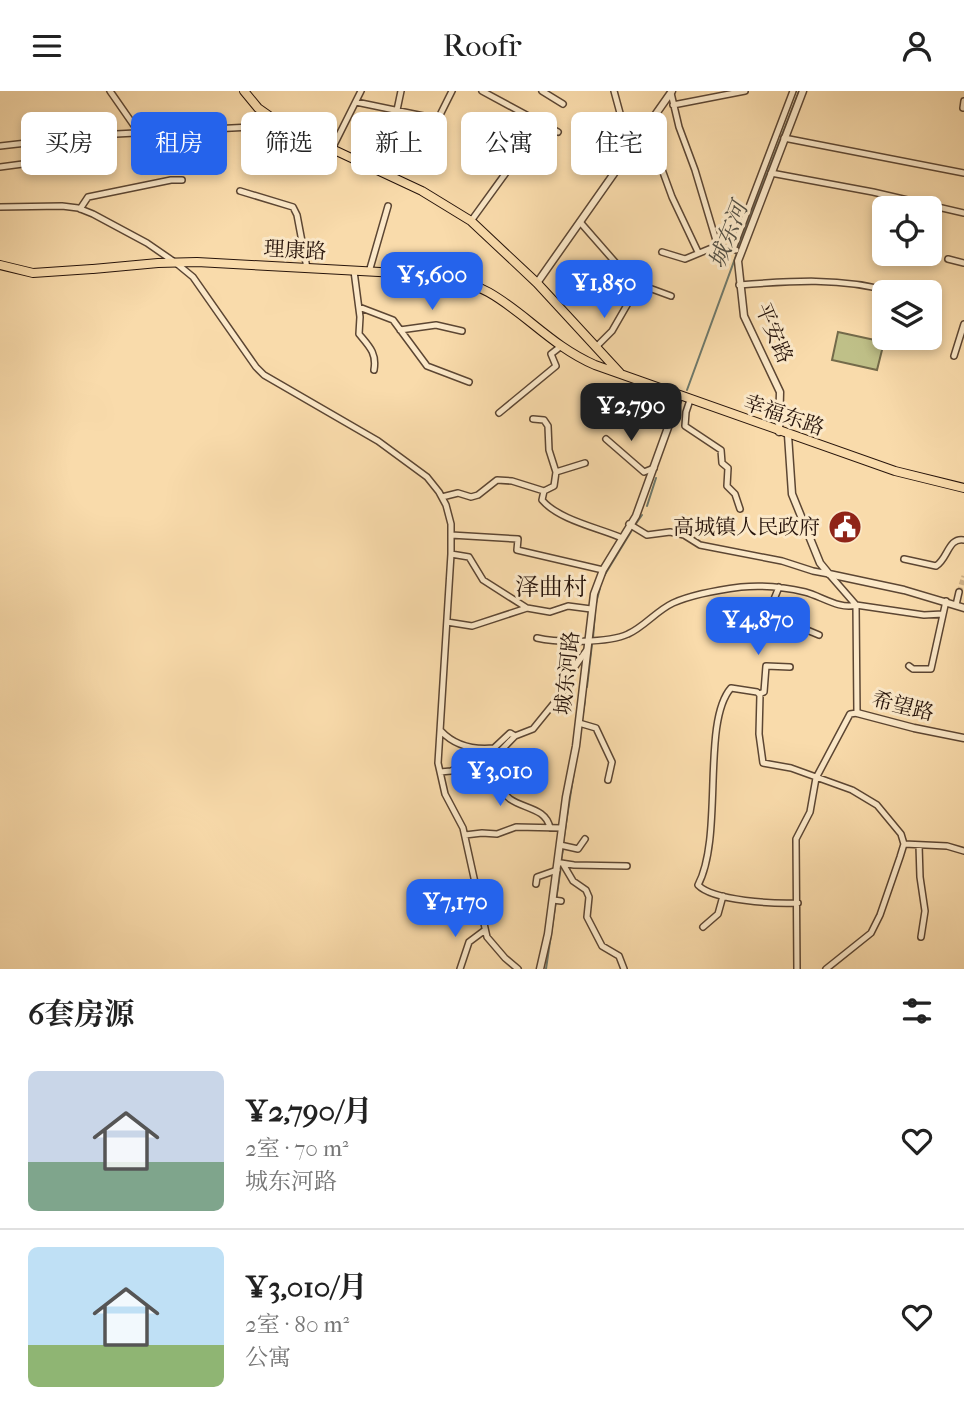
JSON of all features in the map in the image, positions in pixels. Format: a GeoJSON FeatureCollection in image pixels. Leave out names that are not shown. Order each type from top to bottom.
{"type":"FeatureCollection","features":[{"type":"Feature","properties":{"kind":"main road"},"geometry":{"type":"LineString","coordinates":[[244,91],[263,112]]}},
{"type":"Feature","properties":{"kind":"main road"},"geometry":{"type":"LineString","coordinates":[[337,151],[435,197],[471,221],[537,283],[622,376]]}},
{"type":"Feature","properties":{"kind":"main road","name":"理康路"},"geometry":{"type":"LineString","coordinates":[[0,265],[33,273],[176,263],[445,276],[470,282],[491,292],[510,304],[560,347],[595,365]]}},
{"type":"Feature","properties":{"kind":"main road"},"geometry":{"type":"LineString","coordinates":[[595,365],[603,358],[600,350]]}},
{"type":"Feature","properties":{"kind":"main road","name":"幸福东路"},"geometry":{"type":"LineString","coordinates":[[595,365],[679,397],[895,471],[964,488]]}},
{"type":"Feature","properties":{"kind":"street"},"geometry":{"type":"LineString","coordinates":[[110,91],[131,121]]}},
{"type":"Feature","properties":{"kind":"street"},"geometry":{"type":"LineString","coordinates":[[337,139],[361,91]]}},
{"type":"Feature","properties":{"kind":"street"},"geometry":{"type":"LineString","coordinates":[[397,110],[401,91]]}},
{"type":"Feature","properties":{"kind":"street"},"geometry":{"type":"LineString","coordinates":[[356,102],[438,119],[452,91]]}},
{"type":"Feature","properties":{"kind":"street"},"geometry":{"type":"LineString","coordinates":[[482,91],[558,132]]}},
{"type":"Feature","properties":{"kind":"street"},"geometry":{"type":"LineString","coordinates":[[542,91],[562,104]]}},
{"type":"Feature","properties":{"kind":"street"},"geometry":{"type":"LineString","coordinates":[[614,91],[620,112]]}},
{"type":"Feature","properties":{"kind":"street"},"geometry":{"type":"LineString","coordinates":[[673,105],[745,91]]}},
{"type":"Feature","properties":{"kind":"street"},"geometry":{"type":"LineString","coordinates":[[662,252],[684,258],[718,247],[737,250],[793,91]]}},
{"type":"Feature","properties":{"kind":"street","name":"平安路"},"geometry":{"type":"LineString","coordinates":[[803,91],[737,250],[737,265],[746,322],[779,389],[792,494],[820,563],[829,574]]}},
{"type":"Feature","properties":{"kind":"street"},"geometry":{"type":"LineString","coordinates":[[657,112],[671,92]]}},
{"type":"Feature","properties":{"kind":"street"},"geometry":{"type":"LineString","coordinates":[[671,92],[679,127],[718,247]]}},
{"type":"Feature","properties":{"kind":"street"},"geometry":{"type":"LineString","coordinates":[[0,146],[131,132]]}},
{"type":"Feature","properties":{"kind":"street"},"geometry":{"type":"LineString","coordinates":[[784,138],[964,173]]}},
{"type":"Feature","properties":{"kind":"street"},"geometry":{"type":"LineString","coordinates":[[0,167],[21,164]]}},
{"type":"Feature","properties":{"kind":"street"},"geometry":{"type":"LineString","coordinates":[[771,173],[964,213]]}},
{"type":"Feature","properties":{"kind":"street"},"geometry":{"type":"LineString","coordinates":[[471,221],[504,175]]}},
{"type":"Feature","properties":{"kind":"street"},"geometry":{"type":"LineString","coordinates":[[537,283],[613,175]]}},
{"type":"Feature","properties":{"kind":"street"},"geometry":{"type":"LineString","coordinates":[[664,175],[698,252]]}},
{"type":"Feature","properties":{"kind":"street"},"geometry":{"type":"LineString","coordinates":[[80,209],[88,197],[182,180]]}},
{"type":"Feature","properties":{"kind":"street"},"geometry":{"type":"LineString","coordinates":[[240,191],[293,207],[297,215],[307,268]]}},
{"type":"Feature","properties":{"kind":"street"},"geometry":{"type":"LineString","coordinates":[[0,207],[62,205],[80,209],[116,226],[176,263],[193,277],[264,375],[378,441],[426,477],[442,497],[450,518],[451,554],[438,748],[440,772],[445,794],[465,835],[485,930],[494,946],[518,969]]}},
{"type":"Feature","properties":{"kind":"street"},"geometry":{"type":"LineString","coordinates":[[369,272],[388,206]]}},
{"type":"Feature","properties":{"kind":"street"},"geometry":{"type":"LineString","coordinates":[[580,222],[629,278],[671,296]]}},
{"type":"Feature","properties":{"kind":"street"},"geometry":{"type":"LineString","coordinates":[[948,259],[964,263]]}},
{"type":"Feature","properties":{"kind":"street"},"geometry":{"type":"LineString","coordinates":[[354,271],[359,307],[359,334],[371,348],[376,362],[374,370]]}},
{"type":"Feature","properties":{"kind":"street"},"geometry":{"type":"LineString","coordinates":[[739,285],[795,281],[835,282],[872,288]]}},
{"type":"Feature","properties":{"kind":"street"},"geometry":{"type":"LineString","coordinates":[[600,350],[627,306]]}},
{"type":"Feature","properties":{"kind":"street"},"geometry":{"type":"LineString","coordinates":[[359,307],[393,320],[428,366],[469,382]]}},
{"type":"Feature","properties":{"kind":"street"},"geometry":{"type":"LineString","coordinates":[[954,356],[964,324]]}},
{"type":"Feature","properties":{"kind":"street"},"geometry":{"type":"LineString","coordinates":[[400,330],[436,325],[462,331]]}},
{"type":"Feature","properties":{"kind":"street"},"geometry":{"type":"LineString","coordinates":[[499,413],[556,366],[551,354],[560,347]]}},
{"type":"Feature","properties":{"kind":"street","name":"城东河路"},"geometry":{"type":"LineString","coordinates":[[540,969],[546,962],[552,899],[563,846],[562,828],[582,724],[586,651],[591,641],[595,589],[622,538],[632,527],[679,397]]}},
{"type":"Feature","properties":{"kind":"street"},"geometry":{"type":"LineString","coordinates":[[690,400],[685,412],[685,426],[723,453],[721,459],[728,468],[727,486],[735,493],[740,509]]}},
{"type":"Feature","properties":{"kind":"street"},"geometry":{"type":"LineString","coordinates":[[442,497],[458,493],[471,497],[478,495],[497,479],[544,491],[554,486],[556,472],[549,450],[546,422],[533,419]]}},
{"type":"Feature","properties":{"kind":"street"},"geometry":{"type":"LineString","coordinates":[[606,439],[644,471],[654,468]]}},
{"type":"Feature","properties":{"kind":"street"},"geometry":{"type":"LineString","coordinates":[[556,472],[585,463]]}},
{"type":"Feature","properties":{"kind":"street"},"geometry":{"type":"LineString","coordinates":[[544,491],[542,500],[554,510],[597,530],[622,538]]}},
{"type":"Feature","properties":{"kind":"street"},"geometry":{"type":"LineString","coordinates":[[632,527],[651,536],[670,532],[684,535],[700,545],[782,561],[813,572],[946,601],[964,608]]}},
{"type":"Feature","properties":{"kind":"street"},"geometry":{"type":"LineString","coordinates":[[451,535],[517,539],[517,550],[603,570]]}},
{"type":"Feature","properties":{"kind":"street"},"geometry":{"type":"LineString","coordinates":[[904,559],[936,566],[942,562],[952,543],[958,539],[964,540]]}},
{"type":"Feature","properties":{"kind":"street"},"geometry":{"type":"LineString","coordinates":[[451,554],[469,557],[483,580],[527,608],[550,613],[568,606],[592,608]]}},
{"type":"Feature","properties":{"kind":"street"},"geometry":{"type":"LineString","coordinates":[[829,574],[856,604]]}},
{"type":"Feature","properties":{"kind":"street"},"geometry":{"type":"LineString","coordinates":[[537,638],[548,641],[591,641],[630,633],[662,609],[688,597],[741,587],[779,587],[846,607],[856,604],[923,615],[943,614]]}},
{"type":"Feature","properties":{"kind":"street"},"geometry":{"type":"LineString","coordinates":[[779,587],[771,615],[818,635]]}},
{"type":"Feature","properties":{"kind":"street"},"geometry":{"type":"LineString","coordinates":[[956,605],[960,592]]}},
{"type":"Feature","properties":{"kind":"street"},"geometry":{"type":"LineString","coordinates":[[909,666],[913,669],[931,669],[946,601]]}},
{"type":"Feature","properties":{"kind":"street","name":"希望路"},"geometry":{"type":"LineString","coordinates":[[856,604],[857,713],[964,738]]}},
{"type":"Feature","properties":{"kind":"street"},"geometry":{"type":"LineString","coordinates":[[447,622],[472,626],[527,608]]}},
{"type":"Feature","properties":{"kind":"street"},"geometry":{"type":"LineString","coordinates":[[440,772],[459,767],[477,769],[488,764],[515,736],[533,729],[563,692],[569,675],[586,651]]}},
{"type":"Feature","properties":{"kind":"street"},"geometry":{"type":"LineString","coordinates":[[790,667],[766,666],[764,692],[759,694],[732,688],[724,700],[719,724],[706,865],[698,885],[705,892],[723,896],[764,903],[798,904]]}},
{"type":"Feature","properties":{"kind":"street"},"geometry":{"type":"LineString","coordinates":[[759,694],[762,761],[766,765],[791,768],[852,790],[877,805],[894,823],[904,844],[880,915],[871,933],[826,969]]}},
{"type":"Feature","properties":{"kind":"street"},"geometry":{"type":"LineString","coordinates":[[797,969],[796,839],[810,812],[816,778],[849,714],[857,713]]}},
{"type":"Feature","properties":{"kind":"street"},"geometry":{"type":"LineString","coordinates":[[582,724],[596,728],[604,743],[612,762],[608,780]]}},
{"type":"Feature","properties":{"kind":"street"},"geometry":{"type":"LineString","coordinates":[[441,731],[449,740],[474,748],[494,748],[510,733],[515,736]]}},
{"type":"Feature","properties":{"kind":"street"},"geometry":{"type":"LineString","coordinates":[[488,764],[508,798],[543,814],[548,818],[550,828]]}},
{"type":"Feature","properties":{"kind":"street"},"geometry":{"type":"LineString","coordinates":[[465,835],[502,833],[506,829],[516,827],[562,828]]}},
{"type":"Feature","properties":{"kind":"street"},"geometry":{"type":"LineString","coordinates":[[563,846],[578,849],[585,839]]}},
{"type":"Feature","properties":{"kind":"street"},"geometry":{"type":"LineString","coordinates":[[904,844],[947,846],[964,851]]}},
{"type":"Feature","properties":{"kind":"street"},"geometry":{"type":"LineString","coordinates":[[919,845],[925,911],[921,937]]}},
{"type":"Feature","properties":{"kind":"street"},"geometry":{"type":"LineString","coordinates":[[559,864],[573,881],[586,890],[589,897],[587,917],[602,946],[619,956],[624,969]]}},
{"type":"Feature","properties":{"kind":"street"},"geometry":{"type":"LineString","coordinates":[[536,884],[537,877],[559,864],[627,866]]}},
{"type":"Feature","properties":{"kind":"street"},"geometry":{"type":"LineString","coordinates":[[703,927],[718,914],[723,896]]}},
{"type":"Feature","properties":{"kind":"street"},"geometry":{"type":"LineString","coordinates":[[552,899],[561,901]]}},
{"type":"Feature","properties":{"kind":"street"},"geometry":{"type":"LineString","coordinates":[[460,969],[469,942],[485,930]]}},
{"type":"Feature","properties":{"kind":"green space"},"geometry":{"type":"Polygon","coordinates":[[[838,332],[872,339],[872,350],[882,350],[877,370],[832,360],[838,332]]]}},
{"type":"Feature","properties":{"kind":"waterway","name":"城东河"},"geometry":{"type":"LineString","coordinates":[[738,248],[799,91]]}},
{"type":"Feature","properties":{"kind":"waterway","name":"城东河"},"geometry":{"type":"LineString","coordinates":[[687,390],[737,253]]}},
{"type":"Feature","properties":{"kind":"waterway","name":"城东河"},"geometry":{"type":"LineString","coordinates":[[647,506],[656,478]]}},
{"type":"Feature","properties":{"kind":"waterway","name":"城东河"},"geometry":{"type":"LineString","coordinates":[[635,525],[642,515]]}},
{"type":"Feature","properties":{"kind":"waterway","name":"城东河"},"geometry":{"type":"LineString","coordinates":[[604,576],[632,530]]}},
{"type":"Feature","properties":{"kind":"waterway","name":"城东河"},"geometry":{"type":"LineString","coordinates":[[596,603],[600,588]]}},
{"type":"Feature","properties":{"kind":"waterway","name":"城东河"},"geometry":{"type":"LineString","coordinates":[[593,638],[595,612]]}},
{"type":"Feature","properties":{"kind":"waterway","name":"城东河"},"geometry":{"type":"LineString","coordinates":[[587,687],[592,644]]}},
{"type":"Feature","properties":{"kind":"waterway","name":"城东河"},"geometry":{"type":"LineString","coordinates":[[563,843],[585,700]]}},
{"type":"Feature","properties":{"kind":"waterway","name":"城东河"},"geometry":{"type":"LineString","coordinates":[[561,861],[563,849]]}},
{"type":"Feature","properties":{"kind":"waterway","name":"城东河"},"geometry":{"type":"LineString","coordinates":[[546,969],[561,866]]}},
{"type":"Feature","properties":{"kind":"tunnel"},"geometry":{"type":"LineString","coordinates":[[959,592],[964,576]]}},
{"type":"Feature","properties":{"kind":"place","name":"高城镇人民政府"},"geometry":{"type":"Point","coordinates":[845,527]}},
{"type":"Feature","properties":{"kind":"district","name":"泽曲村"},"geometry":{"type":"Point","coordinates":[551,587]}}]}
